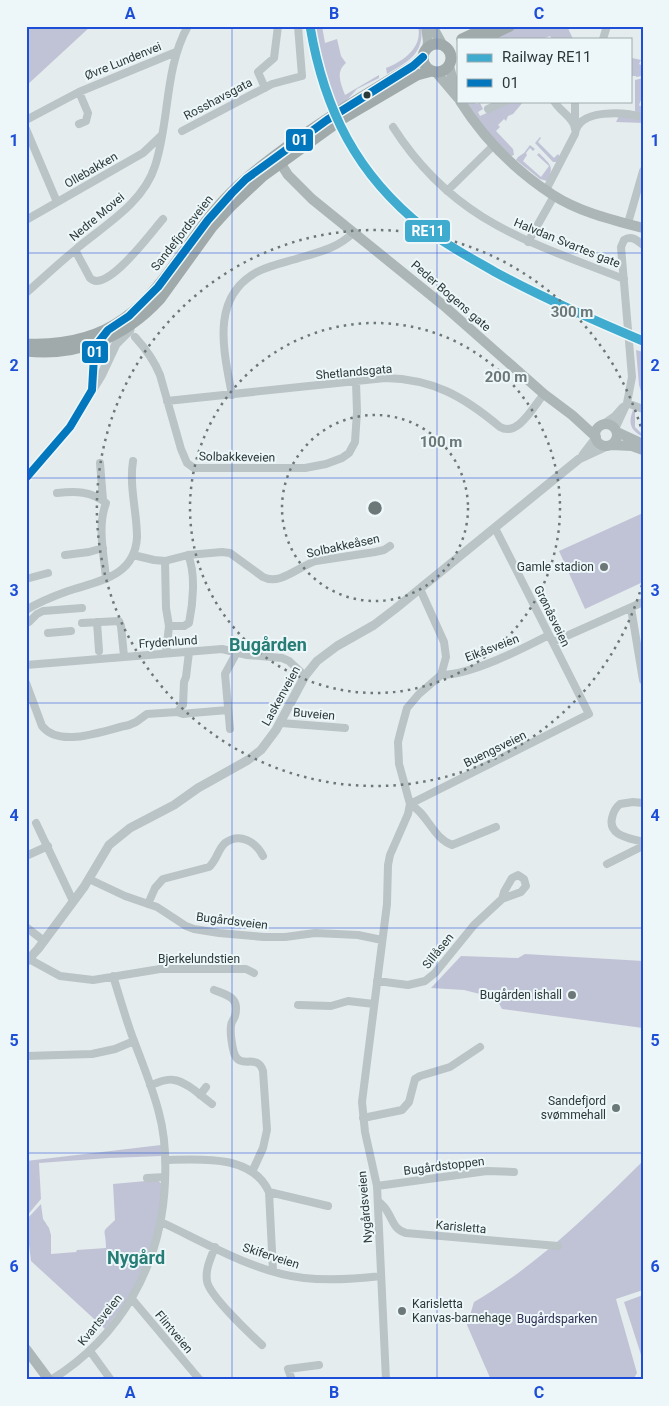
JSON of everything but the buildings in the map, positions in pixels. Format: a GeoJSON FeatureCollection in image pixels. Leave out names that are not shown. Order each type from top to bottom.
{"type":"FeatureCollection","features":[{"type":"Feature","properties":{"kind":"main road"},"geometry":{"type":"LineString","coordinates":[[426,26],[428,42],[425,52],[425,65],[434,71],[457,97]]}},
{"type":"Feature","properties":{"kind":"main road"},"geometry":{"type":"LineString","coordinates":[[432,26],[443,45],[449,51],[457,92]]}},
{"type":"Feature","properties":{"kind":"main road"},"geometry":{"type":"LineString","coordinates":[[464,38],[490,26]]}},
{"type":"Feature","properties":{"kind":"main road"},"geometry":{"type":"LineString","coordinates":[[485,38],[510,26]]}},
{"type":"Feature","properties":{"kind":"main road"},"geometry":{"type":"LineString","coordinates":[[425,52],[434,44],[443,45],[457,41]]}},
{"type":"Feature","properties":{"kind":"main road","name":"Sandefjordsveien"},"geometry":{"type":"LineString","coordinates":[[26,351],[47,353],[67,351],[97,344],[119,333],[151,308],[212,227],[275,164],[327,120],[413,66],[425,52]]}},
{"type":"Feature","properties":{"kind":"main road"},"geometry":{"type":"LineString","coordinates":[[434,71],[445,69],[452,61]]}},
{"type":"Feature","properties":{"kind":"main road","name":"Sandefjordsveien"},"geometry":{"type":"LineString","coordinates":[[26,344],[67,342],[108,330],[129,316],[158,287],[220,207],[246,179],[275,164],[342,119],[417,75],[434,71]]}},
{"type":"Feature","properties":{"kind":"main road"},"geometry":{"type":"LineString","coordinates":[[461,102],[470,118],[493,146],[550,193],[589,212],[643,228]]}},
{"type":"Feature","properties":{"kind":"main road","name":"Peder Bogens gate"},"geometry":{"type":"LineString","coordinates":[[275,164],[312,199],[443,305],[544,394],[572,415],[596,438]]}},
{"type":"Feature","properties":{"kind":"main road","name":"Peder Bogens gate"},"geometry":{"type":"LineString","coordinates":[[572,415],[602,425]]}},
{"type":"Feature","properties":{"kind":"main road"},"geometry":{"type":"LineString","coordinates":[[643,444],[610,425],[602,425],[597,430],[596,438],[599,443],[632,446],[643,450]]}},
{"type":"Feature","properties":{"kind":"main road"},"geometry":{"type":"LineString","coordinates":[[609,445],[617,438],[616,430]]}},
{"type":"Feature","properties":{"kind":"main road"},"geometry":{"type":"LineString","coordinates":[[26,1349],[50,1380]]}},
{"type":"Feature","properties":{"kind":"street","name":"Nedre Movei"},"geometry":{"type":"LineString","coordinates":[[26,293],[133,202],[146,184],[154,169],[163,134],[176,52],[188,26]]}},
{"type":"Feature","properties":{"kind":"street","name":"Rosshavsgata"},"geometry":{"type":"LineString","coordinates":[[264,88],[258,72],[274,58],[278,26]]}},
{"type":"Feature","properties":{"kind":"street","name":"Rosshavsgata"},"geometry":{"type":"LineString","coordinates":[[182,131],[264,88],[280,81],[302,76],[298,26]]}},
{"type":"Feature","properties":{"kind":"street"},"geometry":{"type":"LineString","coordinates":[[603,38],[607,26]]}},
{"type":"Feature","properties":{"kind":"street","name":"Øvre Lundenvei"},"geometry":{"type":"LineString","coordinates":[[26,120],[79,92],[176,52]]}},
{"type":"Feature","properties":{"kind":"street","name":"Øvre Lundenvei"},"geometry":{"type":"LineString","coordinates":[[79,92],[88,114],[86,121],[79,124]]}},
{"type":"Feature","properties":{"kind":"street"},"geometry":{"type":"LineString","coordinates":[[488,109],[504,102]]}},
{"type":"Feature","properties":{"kind":"street"},"geometry":{"type":"LineString","coordinates":[[555,102],[575,127]]}},
{"type":"Feature","properties":{"kind":"street"},"geometry":{"type":"LineString","coordinates":[[528,242],[575,134],[575,102]]}},
{"type":"Feature","properties":{"kind":"street"},"geometry":{"type":"LineString","coordinates":[[575,127],[588,117],[594,115],[623,114],[643,117]]}},
{"type":"Feature","properties":{"kind":"street","name":"Halvdan Svartes gate"},"geometry":{"type":"LineString","coordinates":[[393,127],[411,154],[447,191],[479,215],[501,229],[528,242],[624,279]]}},
{"type":"Feature","properties":{"kind":"street"},"geometry":{"type":"LineString","coordinates":[[26,129],[57,202]]}},
{"type":"Feature","properties":{"kind":"street","name":"Ollebakken"},"geometry":{"type":"LineString","coordinates":[[26,220],[144,153],[163,134]]}},
{"type":"Feature","properties":{"kind":"street"},"geometry":{"type":"LineString","coordinates":[[447,191],[493,146]]}},
{"type":"Feature","properties":{"kind":"street"},"geometry":{"type":"LineString","coordinates":[[628,223],[643,171]]}},
{"type":"Feature","properties":{"kind":"street"},"geometry":{"type":"LineString","coordinates":[[75,250],[90,278],[98,282],[111,274],[138,251],[150,233],[163,219]]}},
{"type":"Feature","properties":{"kind":"street"},"geometry":{"type":"LineString","coordinates":[[232,395],[222,327],[228,306],[239,287],[244,281],[259,271],[330,250],[344,242],[354,232]]}},
{"type":"Feature","properties":{"kind":"street"},"geometry":{"type":"LineString","coordinates":[[616,430],[627,403],[632,378],[621,247],[626,238],[635,239],[643,245]]}},
{"type":"Feature","properties":{"kind":"street"},"geometry":{"type":"LineString","coordinates":[[26,478],[70,427],[116,344],[146,316],[151,308]]}},
{"type":"Feature","properties":{"kind":"street"},"geometry":{"type":"LineString","coordinates":[[92,390],[97,344],[108,330]]}},
{"type":"Feature","properties":{"kind":"street","name":"Solbakkeveien"},"geometry":{"type":"LineString","coordinates":[[135,338],[151,356],[155,364],[181,449],[190,466],[208,469],[305,468],[326,464],[342,458],[353,448],[356,442],[356,382]]}},
{"type":"Feature","properties":{"kind":"street","name":"Shetlandsgata"},"geometry":{"type":"LineString","coordinates":[[167,401],[384,378],[398,379],[435,386],[464,399],[505,430],[518,426],[544,394]]}},
{"type":"Feature","properties":{"kind":"street"},"geometry":{"type":"LineString","coordinates":[[627,403],[643,409]]}},
{"type":"Feature","properties":{"kind":"street"},"geometry":{"type":"LineString","coordinates":[[602,425],[615,416],[627,403]]}},
{"type":"Feature","properties":{"kind":"street","name":"Laskenveien"},"geometry":{"type":"LineString","coordinates":[[28,960],[89,879],[105,849],[118,836],[174,805],[203,785],[248,760],[265,746],[281,723],[305,676],[323,656],[374,625],[420,590],[579,459],[596,438]]}},
{"type":"Feature","properties":{"kind":"street","name":"Laskenveien"},"geometry":{"type":"LineString","coordinates":[[579,459],[609,445]]}},
{"type":"Feature","properties":{"kind":"street"},"geometry":{"type":"LineString","coordinates":[[26,610],[66,592],[106,579],[123,569],[133,556],[137,536],[132,484],[133,462]]}},
{"type":"Feature","properties":{"kind":"street"},"geometry":{"type":"LineString","coordinates":[[100,463],[103,500],[106,503],[102,515],[106,579]]}},
{"type":"Feature","properties":{"kind":"street"},"geometry":{"type":"LineString","coordinates":[[57,493],[83,492],[103,500]]}},
{"type":"Feature","properties":{"kind":"street","name":"Grønåsveien"},"geometry":{"type":"LineString","coordinates":[[495,528],[589,714]]}},
{"type":"Feature","properties":{"kind":"street","name":"Solbakkeåsen"},"geometry":{"type":"LineString","coordinates":[[133,556],[165,561],[188,555],[216,552],[230,553],[263,577],[268,580],[274,580],[316,561],[376,552],[390,546]]}},
{"type":"Feature","properties":{"kind":"street"},"geometry":{"type":"LineString","coordinates":[[65,555],[103,548]]}},
{"type":"Feature","properties":{"kind":"street"},"geometry":{"type":"LineString","coordinates":[[169,626],[184,626],[189,623],[193,596],[191,565],[188,555]]}},
{"type":"Feature","properties":{"kind":"street"},"geometry":{"type":"LineString","coordinates":[[165,561],[166,608],[169,626],[166,653]]}},
{"type":"Feature","properties":{"kind":"street"},"geometry":{"type":"LineString","coordinates":[[26,580],[48,573]]}},
{"type":"Feature","properties":{"kind":"street"},"geometry":{"type":"LineString","coordinates":[[420,590],[446,650],[445,666],[442,675],[413,700],[407,708],[398,752],[402,780],[410,804],[416,807],[440,838],[452,845],[496,827]]}},
{"type":"Feature","properties":{"kind":"street","name":"Eikåsveien"},"geometry":{"type":"LineString","coordinates":[[442,675],[450,675],[490,662],[643,602]]}},
{"type":"Feature","properties":{"kind":"street"},"geometry":{"type":"LineString","coordinates":[[29,622],[40,612],[82,608]]}},
{"type":"Feature","properties":{"kind":"street"},"geometry":{"type":"LineString","coordinates":[[631,608],[643,680]]}},
{"type":"Feature","properties":{"kind":"street"},"geometry":{"type":"LineString","coordinates":[[82,623],[119,621],[124,656]]}},
{"type":"Feature","properties":{"kind":"street"},"geometry":{"type":"LineString","coordinates":[[96,622],[99,651]]}},
{"type":"Feature","properties":{"kind":"street"},"geometry":{"type":"LineString","coordinates":[[48,633],[71,631]]}},
{"type":"Feature","properties":{"kind":"street","name":"Frydenlund"},"geometry":{"type":"LineString","coordinates":[[26,665],[222,649],[247,655],[282,658],[289,661],[305,676]]}},
{"type":"Feature","properties":{"kind":"street"},"geometry":{"type":"LineString","coordinates":[[177,712],[183,705],[184,682],[189,652]]}},
{"type":"Feature","properties":{"kind":"street"},"geometry":{"type":"LineString","coordinates":[[230,729],[225,674],[237,652]]}},
{"type":"Feature","properties":{"kind":"street"},"geometry":{"type":"LineString","coordinates":[[26,683],[42,726],[47,732],[60,738],[82,736],[129,725],[148,714],[177,712],[183,714],[228,710]]}},
{"type":"Feature","properties":{"kind":"street","name":"Buengsveien"},"geometry":{"type":"LineString","coordinates":[[410,804],[589,714]]}},
{"type":"Feature","properties":{"kind":"street","name":"Buveien"},"geometry":{"type":"LineString","coordinates":[[281,723],[345,728]]}},
{"type":"Feature","properties":{"kind":"street"},"geometry":{"type":"LineString","coordinates":[[643,803],[620,804],[612,816],[611,825],[612,830],[617,834],[643,842]]}},
{"type":"Feature","properties":{"kind":"street","name":"Nygårdsveien"},"geometry":{"type":"LineString","coordinates":[[386,1380],[377,1186],[363,1118],[362,1102],[387,904],[388,865],[390,855],[408,814],[410,804]]}},
{"type":"Feature","properties":{"kind":"street"},"geometry":{"type":"LineString","coordinates":[[36,823],[73,901]]}},
{"type":"Feature","properties":{"kind":"street"},"geometry":{"type":"LineString","coordinates":[[148,904],[155,888],[163,879],[209,867],[215,862],[225,843],[246,840],[253,842],[258,846],[263,856]]}},
{"type":"Feature","properties":{"kind":"street"},"geometry":{"type":"LineString","coordinates":[[26,856],[48,846]]}},
{"type":"Feature","properties":{"kind":"street"},"geometry":{"type":"LineString","coordinates":[[607,864],[643,846]]}},
{"type":"Feature","properties":{"kind":"street","name":"Bugårdsveien"},"geometry":{"type":"LineString","coordinates":[[89,879],[125,896],[157,907],[186,926],[219,933],[264,937],[324,933],[358,935],[382,940]]}},
{"type":"Feature","properties":{"kind":"street","name":"Sillåsen"},"geometry":{"type":"LineString","coordinates":[[377,981],[408,985],[419,984],[430,978],[474,925],[502,899]]}},
{"type":"Feature","properties":{"kind":"street"},"geometry":{"type":"LineString","coordinates":[[26,927],[44,941]]}},
{"type":"Feature","properties":{"kind":"street","name":"Bjerkelundstien"},"geometry":{"type":"LineString","coordinates":[[28,960],[60,976],[93,980],[160,969],[246,969],[254,973]]}},
{"type":"Feature","properties":{"kind":"street","name":"Kvartsveien"},"geometry":{"type":"LineString","coordinates":[[50,1380],[90,1351],[132,1299],[148,1266],[161,1222],[165,1160],[160,1115],[113,976]]}},
{"type":"Feature","properties":{"kind":"street"},"geometry":{"type":"LineString","coordinates":[[214,990],[229,995],[235,1001],[236,1013],[230,1028],[234,1053],[237,1059],[243,1062],[258,1062],[261,1064],[263,1071],[267,1130],[263,1148],[252,1172]]}},
{"type":"Feature","properties":{"kind":"street"},"geometry":{"type":"LineString","coordinates":[[298,1005],[331,1006],[348,1001],[374,1004]]}},
{"type":"Feature","properties":{"kind":"street"},"geometry":{"type":"LineString","coordinates":[[26,1056],[92,1054],[134,1042]]}},
{"type":"Feature","properties":{"kind":"street"},"geometry":{"type":"LineString","coordinates":[[363,1118],[402,1110],[410,1102],[415,1079],[450,1067],[480,1048]]}},
{"type":"Feature","properties":{"kind":"street"},"geometry":{"type":"LineString","coordinates":[[150,1085],[164,1080],[173,1080],[184,1084],[212,1104]]}},
{"type":"Feature","properties":{"kind":"street"},"geometry":{"type":"LineString","coordinates":[[200,1095],[206,1087]]}},
{"type":"Feature","properties":{"kind":"street"},"geometry":{"type":"LineString","coordinates":[[165,1160],[194,1159],[239,1165],[252,1172],[265,1184],[269,1192],[273,1271]]}},
{"type":"Feature","properties":{"kind":"street","name":"Bugårdstoppen"},"geometry":{"type":"LineString","coordinates":[[377,1186],[487,1171],[514,1172]]}},
{"type":"Feature","properties":{"kind":"street"},"geometry":{"type":"LineString","coordinates":[[147,1178],[165,1177]]}},
{"type":"Feature","properties":{"kind":"street"},"geometry":{"type":"LineString","coordinates":[[269,1192],[328,1206]]}},
{"type":"Feature","properties":{"kind":"street","name":"Karisletta"},"geometry":{"type":"LineString","coordinates":[[378,1201],[386,1209],[400,1232],[558,1246]]}},
{"type":"Feature","properties":{"kind":"street","name":"Skiferveien"},"geometry":{"type":"LineString","coordinates":[[161,1222],[242,1260],[273,1271],[303,1278],[329,1280],[381,1276]]}},
{"type":"Feature","properties":{"kind":"street"},"geometry":{"type":"LineString","coordinates":[[215,1247],[206,1275],[209,1288],[262,1345]]}},
{"type":"Feature","properties":{"kind":"street","name":"Flintveien"},"geometry":{"type":"LineString","coordinates":[[132,1299],[200,1380]]}},
{"type":"Feature","properties":{"kind":"street"},"geometry":{"type":"LineString","coordinates":[[90,1351],[111,1380]]}},
{"type":"Feature","properties":{"kind":"street"},"geometry":{"type":"LineString","coordinates":[[292,1380],[288,1370],[319,1365]]}},
{"type":"Feature","properties":{"kind":"green space"},"geometry":{"type":"Polygon","coordinates":[[[26,26],[91,26],[26,86],[26,26]]]}},
{"type":"Feature","properties":{"kind":"green space"},"geometry":{"type":"Polygon","coordinates":[[[314,26],[322,26],[325,43],[337,39],[341,56],[346,63],[340,74],[345,95],[379,75],[379,78],[357,89],[346,101],[336,107],[324,78],[314,26]]]}},
{"type":"Feature","properties":{"kind":"green space"},"geometry":{"type":"Polygon","coordinates":[[[418,26],[421,26],[422,36],[417,50],[408,61],[387,74],[386,68],[405,57],[415,47],[419,34],[418,26]]]}},
{"type":"Feature","properties":{"kind":"green space"},"geometry":{"type":"Polygon","coordinates":[[[517,26],[567,26],[573,38],[551,38],[550,36],[545,38],[492,38],[517,26]]]}},
{"type":"Feature","properties":{"kind":"green space"},"geometry":{"type":"Polygon","coordinates":[[[632,58],[641,60],[639,64],[643,66],[642,76],[632,76],[632,58]]]}},
{"type":"Feature","properties":{"kind":"green space"},"geometry":{"type":"Polygon","coordinates":[[[643,78],[643,95],[639,105],[643,108],[643,115],[635,111],[635,80],[643,78]]]}},
{"type":"Feature","properties":{"kind":"green space"},"geometry":{"type":"Polygon","coordinates":[[[465,102],[480,103],[483,109],[478,112],[480,116],[511,102],[523,102],[513,114],[508,116],[506,121],[504,119],[498,125],[500,127],[496,131],[513,149],[514,155],[511,156],[482,127],[465,102]]]}},
{"type":"Feature","properties":{"kind":"green space"},"geometry":{"type":"Polygon","coordinates":[[[619,116],[643,119],[643,123],[616,122],[619,116]]]}},
{"type":"Feature","properties":{"kind":"green space"},"geometry":{"type":"Polygon","coordinates":[[[540,137],[538,142],[554,158],[558,154],[560,157],[557,162],[553,162],[535,143],[540,137]]]}},
{"type":"Feature","properties":{"kind":"green space"},"geometry":{"type":"Polygon","coordinates":[[[530,145],[535,149],[533,151],[530,148],[523,161],[541,177],[549,166],[537,155],[539,153],[551,168],[547,181],[540,179],[516,160],[530,145]]]}},
{"type":"Feature","properties":{"kind":"green space"},"geometry":{"type":"Polygon","coordinates":[[[636,350],[643,352],[643,398],[639,385],[636,350]]]}},
{"type":"Feature","properties":{"kind":"green space"},"geometry":{"type":"Polygon","coordinates":[[[633,410],[635,412],[635,427],[643,437],[635,432],[631,426],[633,410]]]}},
{"type":"Feature","properties":{"kind":"green space","name":"Gamle stadion"},"geometry":{"type":"Polygon","coordinates":[[[643,513],[643,582],[585,609],[559,551],[643,513]]]}},
{"type":"Feature","properties":{"kind":"green space"},"geometry":{"type":"Polygon","coordinates":[[[525,954],[643,961],[643,1028],[502,1009],[496,998],[464,990],[431,988],[461,956],[518,958],[525,954]]]}},
{"type":"Feature","properties":{"kind":"green space"},"geometry":{"type":"Polygon","coordinates":[[[161,1145],[162,1156],[39,1163],[41,1199],[26,1217],[26,1161],[161,1145]]]}},
{"type":"Feature","properties":{"kind":"green space","name":"Bugårdsparken"},"geometry":{"type":"Polygon","coordinates":[[[643,1161],[643,1290],[616,1299],[637,1373],[633,1380],[491,1380],[467,1325],[474,1302],[542,1255],[584,1218],[643,1161]]]}},
{"type":"Feature","properties":{"kind":"green space"},"geometry":{"type":"Polygon","coordinates":[[[157,1180],[162,1184],[163,1190],[155,1241],[132,1294],[105,1329],[31,1261],[26,1220],[41,1204],[43,1219],[51,1235],[51,1254],[106,1248],[104,1232],[115,1220],[113,1184],[157,1180]]]}},
{"type":"Feature","properties":{"kind":"green space"},"geometry":{"type":"Polygon","coordinates":[[[643,1295],[643,1361],[624,1302],[643,1295]]]}},
{"type":"Feature","properties":{"kind":"rail line","name":"RE11"},"geometry":{"type":"LineString","coordinates":[[310,26],[324,86],[347,139],[362,163],[400,208],[441,240],[495,272],[531,291],[643,341]]}},
{"type":"Feature","properties":{"kind":"transit line","name":"01"},"geometry":{"type":"LineString","coordinates":[[26,478],[70,427],[92,390],[94,356],[97,344],[108,330],[129,316],[158,287],[208,220],[232,193],[246,179],[327,120],[413,66],[423,57]]}},
{"type":"Feature","properties":{"kind":"place","name":"Gamle stadion"},"geometry":{"type":"Point","coordinates":[604,567]}},
{"type":"Feature","properties":{"kind":"place","name":"Bugården ishall"},"geometry":{"type":"Point","coordinates":[572,995]}},
{"type":"Feature","properties":{"kind":"place","name":"Sandefjord svømmehall"},"geometry":{"type":"Point","coordinates":[616,1108]}},
{"type":"Feature","properties":{"kind":"place","name":"Karisletta Kanvas-barnehage"},"geometry":{"type":"Point","coordinates":[402,1311]}},
{"type":"Feature","properties":{"kind":"district","name":"Bugården"},"geometry":{"type":"Point","coordinates":[268,644]}},
{"type":"Feature","properties":{"kind":"district","name":"Nygård"},"geometry":{"type":"Point","coordinates":[136,1257]}}]}
